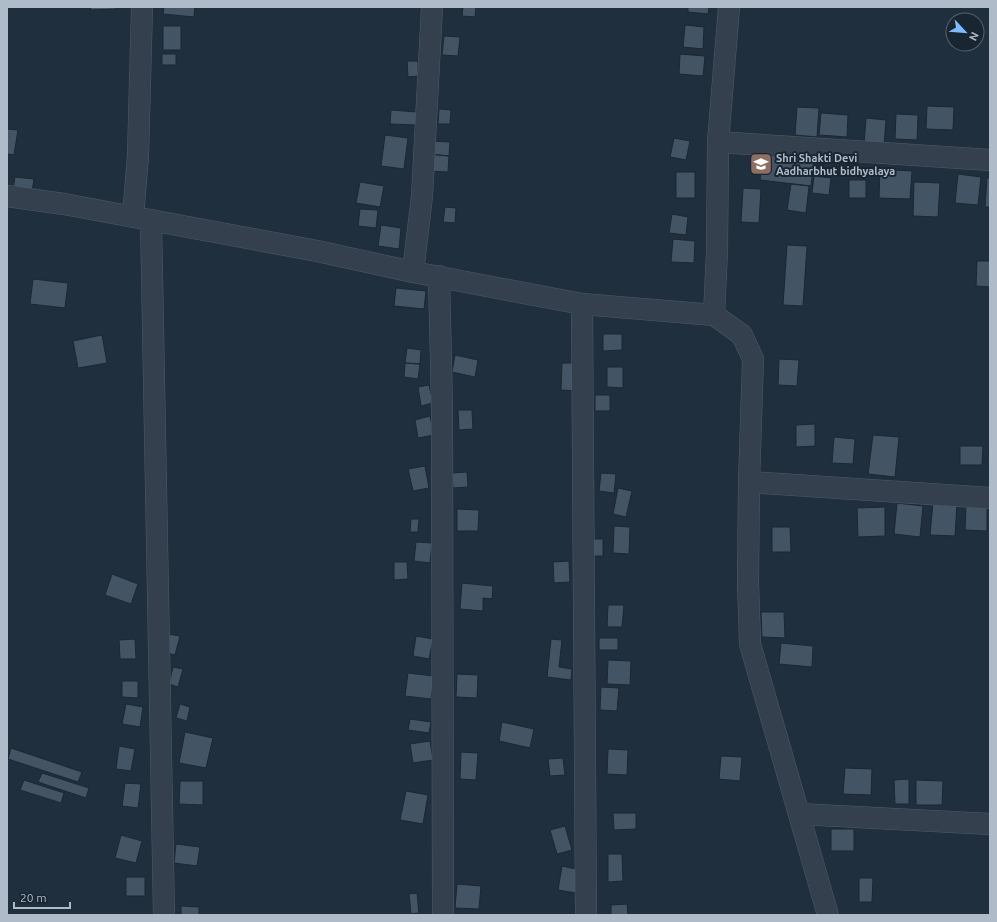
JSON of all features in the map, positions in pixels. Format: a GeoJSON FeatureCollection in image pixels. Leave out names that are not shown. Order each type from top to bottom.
{"type":"FeatureCollection","features":[{"type":"Feature","properties":{"kind":"street"},"geometry":{"type":"LineString","coordinates":[[142,7],[138,156],[142,218],[164,915]]}},
{"type":"Feature","properties":{"kind":"street"},"geometry":{"type":"LineString","coordinates":[[413,272],[422,196],[432,7]]}},
{"type":"Feature","properties":{"kind":"street"},"geometry":{"type":"LineString","coordinates":[[714,315],[717,251],[718,142],[729,7]]}},
{"type":"Feature","properties":{"kind":"street"},"geometry":{"type":"LineString","coordinates":[[718,142],[990,160]]}},
{"type":"Feature","properties":{"kind":"street"},"geometry":{"type":"LineString","coordinates":[[7,196],[64,204],[142,218],[582,304],[714,315],[742,336],[753,359],[749,482],[750,644],[828,915]]}},
{"type":"Feature","properties":{"kind":"street"},"geometry":{"type":"LineString","coordinates":[[438,276],[442,407],[443,915]]}},
{"type":"Feature","properties":{"kind":"street"},"geometry":{"type":"LineString","coordinates":[[582,304],[586,915]]}},
{"type":"Feature","properties":{"kind":"street"},"geometry":{"type":"LineString","coordinates":[[749,482],[990,498]]}},
{"type":"Feature","properties":{"kind":"street"},"geometry":{"type":"LineString","coordinates":[[798,814],[990,824]]}},
{"type":"Feature","properties":{"kind":"building"},"geometry":{"type":"Polygon","coordinates":[[[90,7],[116,7],[116,9],[91,10],[90,7]]]}},
{"type":"Feature","properties":{"kind":"building"},"geometry":{"type":"Polygon","coordinates":[[[164,7],[195,7],[194,17],[163,14],[164,7]]]}},
{"type":"Feature","properties":{"kind":"building"},"geometry":{"type":"Polygon","coordinates":[[[463,7],[476,7],[475,17],[462,16],[463,7]]]}},
{"type":"Feature","properties":{"kind":"building"},"geometry":{"type":"Polygon","coordinates":[[[688,7],[709,7],[708,14],[688,12],[688,7]]]}},
{"type":"Feature","properties":{"kind":"building"},"geometry":{"type":"Polygon","coordinates":[[[685,25],[704,27],[703,49],[683,47],[685,25]]]}},
{"type":"Feature","properties":{"kind":"building"},"geometry":{"type":"Polygon","coordinates":[[[163,26],[181,26],[181,50],[163,50],[163,26]]]}},
{"type":"Feature","properties":{"kind":"building"},"geometry":{"type":"Polygon","coordinates":[[[444,36],[460,37],[458,56],[442,55],[444,36]]]}},
{"type":"Feature","properties":{"kind":"building"},"geometry":{"type":"Polygon","coordinates":[[[162,54],[176,54],[176,65],[162,65],[162,54]]]}},
{"type":"Feature","properties":{"kind":"building"},"geometry":{"type":"Polygon","coordinates":[[[680,54],[705,56],[703,76],[679,74],[680,54]]]}},
{"type":"Feature","properties":{"kind":"building"},"geometry":{"type":"Polygon","coordinates":[[[407,61],[418,61],[418,76],[408,77],[407,61]]]}},
{"type":"Feature","properties":{"kind":"building"},"geometry":{"type":"Polygon","coordinates":[[[927,106],[954,107],[953,130],[926,129],[927,106]]]}},
{"type":"Feature","properties":{"kind":"building"},"geometry":{"type":"Polygon","coordinates":[[[797,107],[819,108],[817,137],[795,135],[797,107]]]}},
{"type":"Feature","properties":{"kind":"building"},"geometry":{"type":"Polygon","coordinates":[[[439,109],[451,110],[450,124],[438,124],[439,109]]]}},
{"type":"Feature","properties":{"kind":"building"},"geometry":{"type":"Polygon","coordinates":[[[391,110],[417,112],[416,125],[390,124],[391,110]]]}},
{"type":"Feature","properties":{"kind":"building"},"geometry":{"type":"Polygon","coordinates":[[[821,113],[848,115],[847,137],[819,135],[821,113]]]}},
{"type":"Feature","properties":{"kind":"building"},"geometry":{"type":"Polygon","coordinates":[[[896,114],[918,115],[917,140],[895,139],[896,114]]]}},
{"type":"Feature","properties":{"kind":"building"},"geometry":{"type":"Polygon","coordinates":[[[866,118],[886,120],[884,145],[864,144],[866,118]]]}},
{"type":"Feature","properties":{"kind":"building"},"geometry":{"type":"Polygon","coordinates":[[[7,129],[18,130],[14,155],[7,154],[7,129]]]}},
{"type":"Feature","properties":{"kind":"building"},"geometry":{"type":"Polygon","coordinates":[[[385,135],[408,138],[404,169],[381,166],[385,135]]]}},
{"type":"Feature","properties":{"kind":"building"},"geometry":{"type":"Polygon","coordinates":[[[674,138],[690,141],[686,160],[670,157],[674,138]]]}},
{"type":"Feature","properties":{"kind":"building"},"geometry":{"type":"Polygon","coordinates":[[[429,141],[450,142],[449,156],[428,154],[429,141]]]}},
{"type":"Feature","properties":{"kind":"building"},"geometry":{"type":"Polygon","coordinates":[[[763,153],[814,159],[811,186],[760,180],[763,153]]]}},
{"type":"Feature","properties":{"kind":"building"},"geometry":{"type":"Polygon","coordinates":[[[428,154],[449,156],[448,172],[427,171],[428,154]]]}},
{"type":"Feature","properties":{"kind":"building"},"geometry":{"type":"Polygon","coordinates":[[[880,169],[912,171],[910,199],[879,198],[880,169]]]}},
{"type":"Feature","properties":{"kind":"building"},"geometry":{"type":"Polygon","coordinates":[[[676,172],[695,172],[695,198],[676,198],[676,172]]]}},
{"type":"Feature","properties":{"kind":"building"},"geometry":{"type":"Polygon","coordinates":[[[958,174],[981,177],[978,205],[955,203],[958,174]]]}},
{"type":"Feature","properties":{"kind":"building"},"geometry":{"type":"Polygon","coordinates":[[[814,176],[831,178],[829,195],[812,193],[814,176]]]}},
{"type":"Feature","properties":{"kind":"building"},"geometry":{"type":"Polygon","coordinates":[[[15,177],[34,179],[32,192],[13,190],[15,177]]]}},
{"type":"Feature","properties":{"kind":"building"},"geometry":{"type":"Polygon","coordinates":[[[987,178],[990,178],[990,207],[985,207],[987,178]]]}},
{"type":"Feature","properties":{"kind":"building"},"geometry":{"type":"Polygon","coordinates":[[[849,180],[866,180],[866,198],[849,198],[849,180]]]}},
{"type":"Feature","properties":{"kind":"building"},"geometry":{"type":"Polygon","coordinates":[[[360,182],[384,186],[380,207],[356,203],[360,182]]]}},
{"type":"Feature","properties":{"kind":"building"},"geometry":{"type":"Polygon","coordinates":[[[914,182],[940,183],[938,217],[913,216],[914,182]]]}},
{"type":"Feature","properties":{"kind":"building"},"geometry":{"type":"Polygon","coordinates":[[[791,184],[809,186],[806,213],[787,210],[791,184]]]}},
{"type":"Feature","properties":{"kind":"building"},"geometry":{"type":"Polygon","coordinates":[[[743,188],[761,189],[759,223],[741,222],[743,188]]]}},
{"type":"Feature","properties":{"kind":"building"},"geometry":{"type":"Polygon","coordinates":[[[445,207],[456,208],[455,223],[443,222],[445,207]]]}},
{"type":"Feature","properties":{"kind":"building"},"geometry":{"type":"Polygon","coordinates":[[[360,209],[378,210],[376,228],[358,226],[360,209]]]}},
{"type":"Feature","properties":{"kind":"building"},"geometry":{"type":"Polygon","coordinates":[[[672,214],[688,217],[686,235],[669,233],[672,214]]]}},
{"type":"Feature","properties":{"kind":"building"},"geometry":{"type":"Polygon","coordinates":[[[381,225],[401,228],[399,249],[378,246],[381,225]]]}},
{"type":"Feature","properties":{"kind":"building"},"geometry":{"type":"Polygon","coordinates":[[[673,239],[695,241],[694,263],[671,262],[673,239]]]}},
{"type":"Feature","properties":{"kind":"building"},"geometry":{"type":"Polygon","coordinates":[[[787,245],[807,246],[803,306],[783,305],[787,245]]]}},
{"type":"Feature","properties":{"kind":"building"},"geometry":{"type":"Polygon","coordinates":[[[977,261],[990,261],[990,287],[976,286],[977,261]]]}},
{"type":"Feature","properties":{"kind":"building"},"geometry":{"type":"Polygon","coordinates":[[[33,279],[68,283],[65,308],[30,304],[33,279]]]}},
{"type":"Feature","properties":{"kind":"building"},"geometry":{"type":"Polygon","coordinates":[[[396,288],[426,291],[424,309],[394,306],[396,288]]]}},
{"type":"Feature","properties":{"kind":"building"},"geometry":{"type":"Polygon","coordinates":[[[603,334],[622,334],[622,350],[603,351],[603,334]]]}},
{"type":"Feature","properties":{"kind":"building"},"geometry":{"type":"Polygon","coordinates":[[[102,335],[107,363],[78,368],[73,341],[102,335]]]}},
{"type":"Feature","properties":{"kind":"building"},"geometry":{"type":"Polygon","coordinates":[[[407,348],[421,350],[420,364],[405,363],[407,348]]]}},
{"type":"Feature","properties":{"kind":"building"},"geometry":{"type":"Polygon","coordinates":[[[455,355],[478,360],[475,377],[452,372],[455,355]]]}},
{"type":"Feature","properties":{"kind":"building"},"geometry":{"type":"Polygon","coordinates":[[[779,359],[799,360],[797,386],[778,385],[779,359]]]}},
{"type":"Feature","properties":{"kind":"building"},"geometry":{"type":"Polygon","coordinates":[[[405,363],[420,364],[418,379],[404,377],[405,363]]]}},
{"type":"Feature","properties":{"kind":"building"},"geometry":{"type":"Polygon","coordinates":[[[562,363],[578,363],[577,391],[561,390],[562,363]]]}},
{"type":"Feature","properties":{"kind":"building"},"geometry":{"type":"Polygon","coordinates":[[[607,367],[623,367],[623,388],[607,387],[607,367]]]}},
{"type":"Feature","properties":{"kind":"building"},"geometry":{"type":"Polygon","coordinates":[[[429,385],[433,403],[421,406],[418,387],[429,385]]]}},
{"type":"Feature","properties":{"kind":"building"},"geometry":{"type":"Polygon","coordinates":[[[595,395],[610,395],[610,411],[595,411],[595,395]]]}},
{"type":"Feature","properties":{"kind":"building"},"geometry":{"type":"Polygon","coordinates":[[[458,410],[472,410],[473,429],[459,430],[458,410]]]}},
{"type":"Feature","properties":{"kind":"building"},"geometry":{"type":"Polygon","coordinates":[[[430,416],[434,435],[418,438],[415,420],[430,416]]]}},
{"type":"Feature","properties":{"kind":"building"},"geometry":{"type":"Polygon","coordinates":[[[815,424],[815,446],[796,447],[796,425],[815,424]]]}},
{"type":"Feature","properties":{"kind":"building"},"geometry":{"type":"Polygon","coordinates":[[[873,435],[899,437],[895,477],[868,474],[873,435]]]}},
{"type":"Feature","properties":{"kind":"building"},"geometry":{"type":"Polygon","coordinates":[[[834,437],[855,439],[853,464],[832,463],[834,437]]]}},
{"type":"Feature","properties":{"kind":"building"},"geometry":{"type":"Polygon","coordinates":[[[990,438],[990,461],[988,461],[990,438]]]}},
{"type":"Feature","properties":{"kind":"building"},"geometry":{"type":"Polygon","coordinates":[[[960,446],[983,446],[982,465],[960,465],[960,446]]]}},
{"type":"Feature","properties":{"kind":"building"},"geometry":{"type":"Polygon","coordinates":[[[425,466],[429,488],[413,491],[408,469],[425,466]]]}},
{"type":"Feature","properties":{"kind":"building"},"geometry":{"type":"Polygon","coordinates":[[[467,472],[468,487],[453,488],[452,473],[467,472]]]}},
{"type":"Feature","properties":{"kind":"building"},"geometry":{"type":"Polygon","coordinates":[[[601,473],[616,474],[614,493],[599,491],[601,473]]]}},
{"type":"Feature","properties":{"kind":"building"},"geometry":{"type":"Polygon","coordinates":[[[618,488],[632,491],[626,517],[613,514],[618,488]]]}},
{"type":"Feature","properties":{"kind":"building"},"geometry":{"type":"Polygon","coordinates":[[[933,502],[957,504],[955,536],[930,535],[933,502]]]}},
{"type":"Feature","properties":{"kind":"building"},"geometry":{"type":"Polygon","coordinates":[[[897,503],[923,506],[920,537],[894,534],[897,503]]]}},
{"type":"Feature","properties":{"kind":"building"},"geometry":{"type":"Polygon","coordinates":[[[966,504],[987,504],[987,531],[965,530],[966,504]]]}},
{"type":"Feature","properties":{"kind":"building"},"geometry":{"type":"Polygon","coordinates":[[[885,507],[885,536],[858,537],[857,508],[885,507]]]}},
{"type":"Feature","properties":{"kind":"building"},"geometry":{"type":"Polygon","coordinates":[[[457,509],[479,510],[478,531],[457,531],[457,509]]]}},
{"type":"Feature","properties":{"kind":"building"},"geometry":{"type":"Polygon","coordinates":[[[411,519],[419,519],[418,532],[410,532],[411,519]]]}},
{"type":"Feature","properties":{"kind":"building"},"geometry":{"type":"Polygon","coordinates":[[[614,526],[630,527],[629,554],[613,553],[614,526]]]}},
{"type":"Feature","properties":{"kind":"building"},"geometry":{"type":"Polygon","coordinates":[[[772,527],[790,527],[791,552],[772,552],[772,527]]]}},
{"type":"Feature","properties":{"kind":"building"},"geometry":{"type":"Polygon","coordinates":[[[590,539],[603,539],[603,556],[591,556],[590,539]]]}},
{"type":"Feature","properties":{"kind":"building"},"geometry":{"type":"Polygon","coordinates":[[[416,542],[432,543],[430,563],[414,561],[416,542]]]}},
{"type":"Feature","properties":{"kind":"building"},"geometry":{"type":"Polygon","coordinates":[[[569,561],[570,582],[554,583],[553,562],[569,561]]]}},
{"type":"Feature","properties":{"kind":"building"},"geometry":{"type":"Polygon","coordinates":[[[394,562],[407,562],[408,579],[394,580],[394,562]]]}},
{"type":"Feature","properties":{"kind":"building"},"geometry":{"type":"Polygon","coordinates":[[[112,574],[138,584],[131,604],[105,595],[112,574]]]}},
{"type":"Feature","properties":{"kind":"building"},"geometry":{"type":"Polygon","coordinates":[[[462,583],[493,586],[492,599],[483,598],[483,611],[460,609],[462,583]]]}},
{"type":"Feature","properties":{"kind":"building"},"geometry":{"type":"Polygon","coordinates":[[[608,605],[624,605],[622,627],[607,627],[608,605]]]}},
{"type":"Feature","properties":{"kind":"building"},"geometry":{"type":"Polygon","coordinates":[[[761,612],[784,612],[785,638],[762,637],[761,612]]]}},
{"type":"Feature","properties":{"kind":"building"},"geometry":{"type":"Polygon","coordinates":[[[168,634],[180,636],[175,655],[163,652],[168,634]]]}},
{"type":"Feature","properties":{"kind":"building"},"geometry":{"type":"Polygon","coordinates":[[[416,636],[433,639],[429,659],[413,656],[416,636]]]}},
{"type":"Feature","properties":{"kind":"building"},"geometry":{"type":"Polygon","coordinates":[[[599,638],[618,638],[618,650],[599,650],[599,638]]]}},
{"type":"Feature","properties":{"kind":"building"},"geometry":{"type":"Polygon","coordinates":[[[135,639],[136,659],[120,659],[119,640],[135,639]]]}},
{"type":"Feature","properties":{"kind":"building"},"geometry":{"type":"Polygon","coordinates":[[[551,639],[562,640],[559,667],[572,669],[571,680],[547,677],[551,639]]]}},
{"type":"Feature","properties":{"kind":"building"},"geometry":{"type":"Polygon","coordinates":[[[781,643],[813,646],[812,667],[779,664],[781,643]]]}},
{"type":"Feature","properties":{"kind":"building"},"geometry":{"type":"Polygon","coordinates":[[[608,660],[631,661],[630,685],[607,684],[608,660]]]}},
{"type":"Feature","properties":{"kind":"building"},"geometry":{"type":"Polygon","coordinates":[[[173,667],[183,669],[178,687],[169,684],[173,667]]]}},
{"type":"Feature","properties":{"kind":"building"},"geometry":{"type":"Polygon","coordinates":[[[408,673],[434,676],[431,699],[405,696],[408,673]]]}},
{"type":"Feature","properties":{"kind":"building"},"geometry":{"type":"Polygon","coordinates":[[[457,674],[478,675],[477,698],[456,697],[457,674]]]}},
{"type":"Feature","properties":{"kind":"building"},"geometry":{"type":"Polygon","coordinates":[[[122,681],[138,681],[138,698],[122,697],[122,681]]]}},
{"type":"Feature","properties":{"kind":"building"},"geometry":{"type":"Polygon","coordinates":[[[601,687],[619,688],[617,711],[600,710],[601,687]]]}},
{"type":"Feature","properties":{"kind":"building"},"geometry":{"type":"Polygon","coordinates":[[[126,704],[143,707],[140,727],[122,724],[126,704]]]}},
{"type":"Feature","properties":{"kind":"building"},"geometry":{"type":"Polygon","coordinates":[[[180,704],[190,707],[187,721],[176,718],[180,704]]]}},
{"type":"Feature","properties":{"kind":"building"},"geometry":{"type":"Polygon","coordinates":[[[410,719],[431,722],[429,733],[408,730],[410,719]]]}},
{"type":"Feature","properties":{"kind":"building"},"geometry":{"type":"Polygon","coordinates":[[[502,722],[534,729],[530,748],[499,741],[502,722]]]}},
{"type":"Feature","properties":{"kind":"building"},"geometry":{"type":"Polygon","coordinates":[[[185,732],[213,738],[206,768],[179,763],[185,732]]]}},
{"type":"Feature","properties":{"kind":"building"},"geometry":{"type":"Polygon","coordinates":[[[430,741],[433,760],[413,763],[410,744],[430,741]]]}},
{"type":"Feature","properties":{"kind":"building"},"geometry":{"type":"Polygon","coordinates":[[[119,746],[135,749],[131,771],[116,769],[119,746]]]}},
{"type":"Feature","properties":{"kind":"building"},"geometry":{"type":"Polygon","coordinates":[[[11,748],[82,772],[78,782],[8,759],[11,748]]]}},
{"type":"Feature","properties":{"kind":"building"},"geometry":{"type":"Polygon","coordinates":[[[608,749],[628,750],[627,775],[607,774],[608,749]]]}},
{"type":"Feature","properties":{"kind":"building"},"geometry":{"type":"Polygon","coordinates":[[[461,752],[478,753],[476,780],[460,779],[461,752]]]}},
{"type":"Feature","properties":{"kind":"building"},"geometry":{"type":"Polygon","coordinates":[[[721,756],[742,757],[740,781],[719,779],[721,756]]]}},
{"type":"Feature","properties":{"kind":"building"},"geometry":{"type":"Polygon","coordinates":[[[563,758],[565,775],[550,776],[548,759],[563,758]]]}},
{"type":"Feature","properties":{"kind":"building"},"geometry":{"type":"Polygon","coordinates":[[[845,768],[872,769],[871,795],[843,794],[845,768]]]}},
{"type":"Feature","properties":{"kind":"building"},"geometry":{"type":"Polygon","coordinates":[[[42,773],[89,788],[86,798],[38,782],[42,773]]]}},
{"type":"Feature","properties":{"kind":"building"},"geometry":{"type":"Polygon","coordinates":[[[909,779],[909,804],[895,804],[894,780],[909,779]]]}},
{"type":"Feature","properties":{"kind":"building"},"geometry":{"type":"Polygon","coordinates":[[[24,780],[64,793],[61,803],[20,790],[24,780]]]}},
{"type":"Feature","properties":{"kind":"building"},"geometry":{"type":"Polygon","coordinates":[[[916,780],[943,781],[942,805],[916,805],[916,780]]]}},
{"type":"Feature","properties":{"kind":"building"},"geometry":{"type":"Polygon","coordinates":[[[180,781],[203,781],[203,805],[179,804],[180,781]]]}},
{"type":"Feature","properties":{"kind":"building"},"geometry":{"type":"Polygon","coordinates":[[[125,783],[141,784],[138,808],[122,806],[125,783]]]}},
{"type":"Feature","properties":{"kind":"building"},"geometry":{"type":"Polygon","coordinates":[[[406,791],[428,795],[423,824],[400,820],[406,791]]]}},
{"type":"Feature","properties":{"kind":"building"},"geometry":{"type":"Polygon","coordinates":[[[613,813],[636,813],[636,829],[614,830],[613,813]]]}},
{"type":"Feature","properties":{"kind":"building"},"geometry":{"type":"Polygon","coordinates":[[[565,826],[572,850],[557,854],[550,830],[565,826]]]}},
{"type":"Feature","properties":{"kind":"building"},"geometry":{"type":"Polygon","coordinates":[[[831,829],[854,829],[854,851],[831,851],[831,829]]]}},
{"type":"Feature","properties":{"kind":"building"},"geometry":{"type":"Polygon","coordinates":[[[121,835],[142,841],[136,863],[115,858],[121,835]]]}},
{"type":"Feature","properties":{"kind":"building"},"geometry":{"type":"Polygon","coordinates":[[[176,844],[200,847],[197,866],[174,863],[176,844]]]}},
{"type":"Feature","properties":{"kind":"building"},"geometry":{"type":"Polygon","coordinates":[[[608,854],[622,854],[623,881],[608,882],[608,854]]]}},
{"type":"Feature","properties":{"kind":"building"},"geometry":{"type":"Polygon","coordinates":[[[562,866],[580,870],[576,893],[558,890],[562,866]]]}},
{"type":"Feature","properties":{"kind":"building"},"geometry":{"type":"Polygon","coordinates":[[[126,877],[145,877],[145,896],[126,896],[126,877]]]}},
{"type":"Feature","properties":{"kind":"building"},"geometry":{"type":"Polygon","coordinates":[[[859,878],[873,878],[872,902],[859,902],[859,878]]]}},
{"type":"Feature","properties":{"kind":"building"},"geometry":{"type":"Polygon","coordinates":[[[457,884],[481,886],[479,909],[455,908],[457,884]]]}},
{"type":"Feature","properties":{"kind":"building"},"geometry":{"type":"Polygon","coordinates":[[[417,893],[419,913],[411,914],[409,894],[417,893]]]}},
{"type":"Feature","properties":{"kind":"building"},"geometry":{"type":"Polygon","coordinates":[[[627,904],[628,915],[611,915],[611,905],[627,904]]]}},
{"type":"Feature","properties":{"kind":"building"},"geometry":{"type":"Polygon","coordinates":[[[181,906],[199,907],[199,915],[181,915],[181,906]]]}},
{"type":"Feature","properties":{"kind":"place","name":"Shri Shakti Devi Aadharbhut bidhyalaya"},"geometry":{"type":"Point","coordinates":[761,164]}}]}
